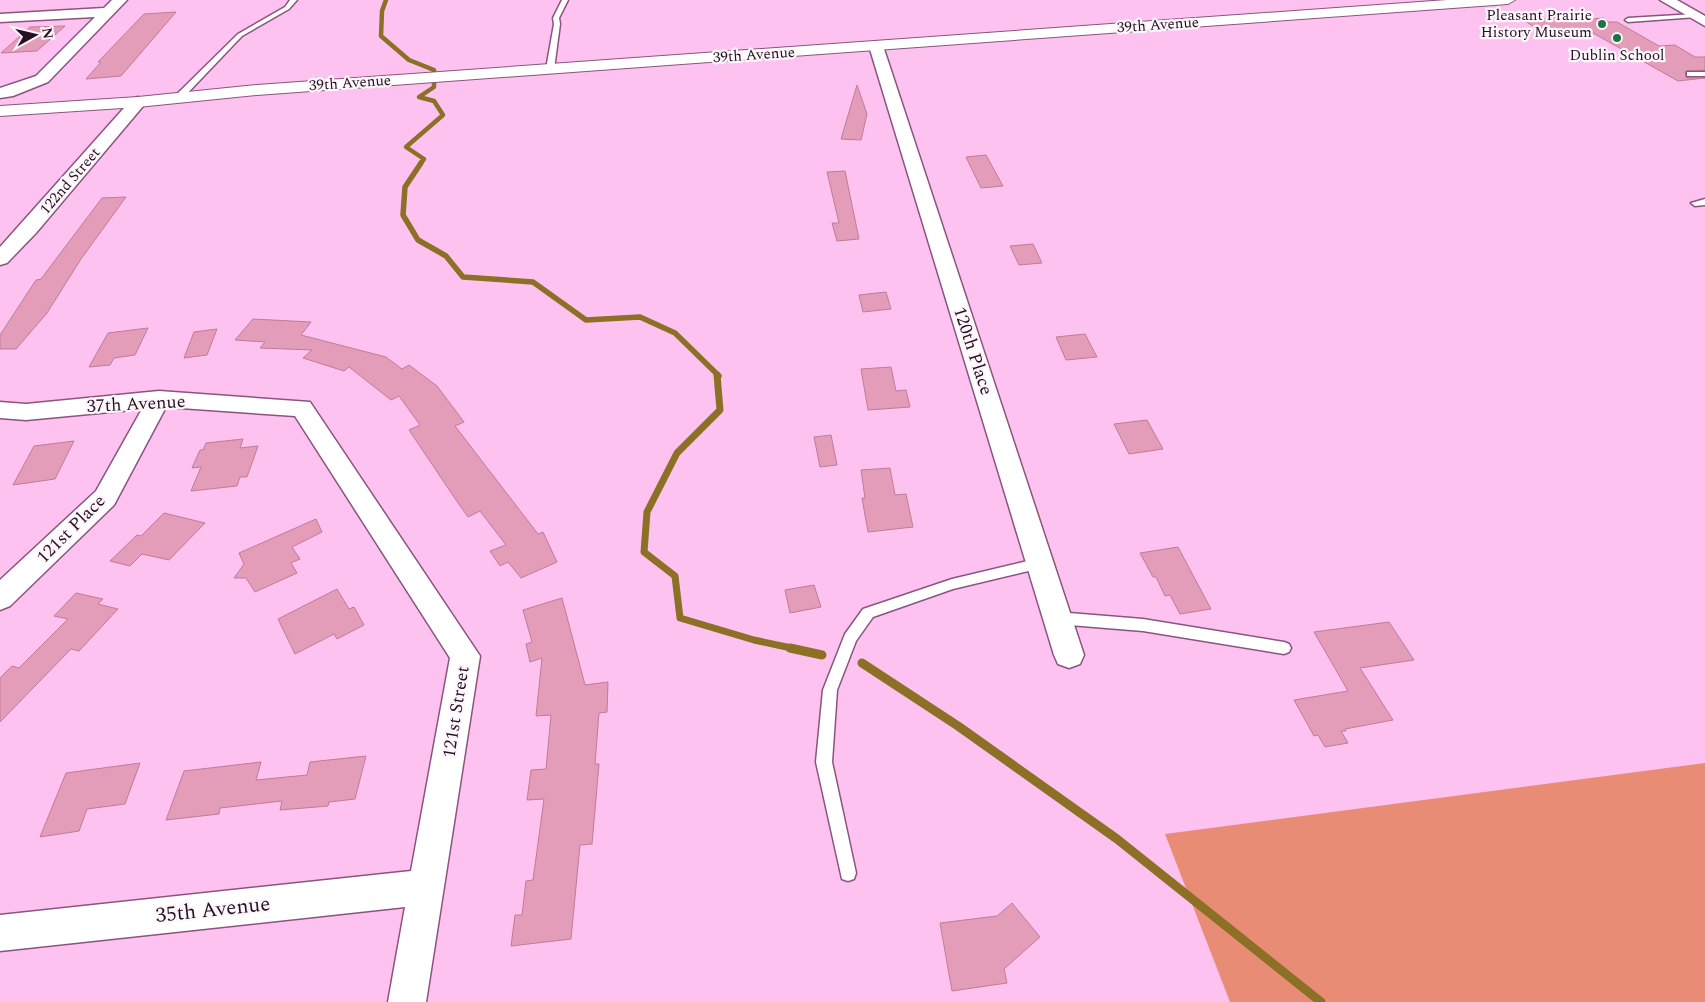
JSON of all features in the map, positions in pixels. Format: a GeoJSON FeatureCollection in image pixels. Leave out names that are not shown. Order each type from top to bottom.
{"type":"FeatureCollection","features":[{"type":"Feature","properties":{"kind":"main road","name":"39th Avenue"},"geometry":{"type":"LineString","coordinates":[[0,112],[138,102],[266,89],[1508,0]]}},
{"type":"Feature","properties":{"kind":"street"},"geometry":{"type":"LineString","coordinates":[[4,93],[42,79],[120,0]]}},
{"type":"Feature","properties":{"kind":"street"},"geometry":{"type":"LineString","coordinates":[[1667,0],[1700,19]]}},
{"type":"Feature","properties":{"kind":"street"},"geometry":{"type":"LineString","coordinates":[[0,18],[107,12]]}},
{"type":"Feature","properties":{"kind":"street","name":"120th Place"},"geometry":{"type":"LineString","coordinates":[[876,46],[1070,655]]}},
{"type":"Feature","properties":{"kind":"street","name":"122nd Street"},"geometry":{"type":"LineString","coordinates":[[0,259],[29,229],[138,102]]}},
{"type":"Feature","properties":{"kind":"street"},"geometry":{"type":"LineString","coordinates":[[0,231],[29,229]]}},
{"type":"Feature","properties":{"kind":"street","name":"37th Avenue"},"geometry":{"type":"LineString","coordinates":[[0,410],[26,412],[160,399],[302,408]]}},
{"type":"Feature","properties":{"kind":"street","name":"121st Place"},"geometry":{"type":"LineString","coordinates":[[0,598],[105,498],[160,399]]}},
{"type":"Feature","properties":{"kind":"street","name":"121st Street"},"geometry":{"type":"LineString","coordinates":[[302,408],[465,656],[406,1002]]}},
{"type":"Feature","properties":{"kind":"street","name":"35th Avenue"},"geometry":{"type":"LineString","coordinates":[[0,933],[427,887]]}},
{"type":"Feature","properties":{"kind":"lane"},"geometry":{"type":"LineString","coordinates":[[178,98],[240,35],[288,8],[294,0]]}},
{"type":"Feature","properties":{"kind":"lane"},"geometry":{"type":"LineString","coordinates":[[550,69],[557,24],[556,18],[565,0]]}},
{"type":"Feature","properties":{"kind":"lane"},"geometry":{"type":"LineString","coordinates":[[1628,20],[1700,19]]}},
{"type":"Feature","properties":{"kind":"lane"},"geometry":{"type":"LineString","coordinates":[[1690,74],[1705,74]]}},
{"type":"Feature","properties":{"kind":"lane"},"geometry":{"type":"LineString","coordinates":[[848,873],[824,762],[830,690],[850,638],[868,613],[952,584],[1040,563]]}},
{"type":"Feature","properties":{"kind":"lane"},"geometry":{"type":"LineString","coordinates":[[1057,618],[1143,625],[1284,648]]}},
{"type":"Feature","properties":{"kind":"shaded area"},"geometry":{"type":"Polygon","coordinates":[[[1705,763],[1705,1002],[1230,1002],[1165,834],[1705,763]]]}},
{"type":"Feature","properties":{"kind":"building"},"geometry":{"type":"Polygon","coordinates":[[[176,12],[121,76],[86,79],[101,62],[98,62],[144,14],[176,12]]]}},
{"type":"Feature","properties":{"kind":"building"},"geometry":{"type":"Polygon","coordinates":[[[1573,15],[1581,20],[1603,18],[1609,22],[1617,22],[1659,46],[1675,45],[1695,57],[1705,57],[1705,70],[1685,72],[1687,78],[1705,78],[1678,81],[1593,33],[1548,36],[1525,21],[1573,15]]]}},
{"type":"Feature","properties":{"kind":"building"},"geometry":{"type":"Polygon","coordinates":[[[65,26],[37,51],[1,53],[30,27],[65,26]]]}},
{"type":"Feature","properties":{"kind":"building"},"geometry":{"type":"Polygon","coordinates":[[[857,85],[867,114],[861,140],[841,139],[857,85]]]}},
{"type":"Feature","properties":{"kind":"building"},"geometry":{"type":"Polygon","coordinates":[[[986,155],[1003,186],[981,188],[966,157],[986,155]]]}},
{"type":"Feature","properties":{"kind":"building"},"geometry":{"type":"Polygon","coordinates":[[[845,171],[859,239],[837,241],[832,223],[839,223],[827,172],[845,171]]]}},
{"type":"Feature","properties":{"kind":"building"},"geometry":{"type":"Polygon","coordinates":[[[126,197],[81,259],[47,313],[16,349],[0,349],[0,335],[36,280],[41,279],[102,198],[126,197]]]}},
{"type":"Feature","properties":{"kind":"building"},"geometry":{"type":"Polygon","coordinates":[[[1033,244],[1042,263],[1019,265],[1010,246],[1033,244]]]}},
{"type":"Feature","properties":{"kind":"building"},"geometry":{"type":"Polygon","coordinates":[[[886,292],[891,309],[863,312],[859,295],[886,292]]]}},
{"type":"Feature","properties":{"kind":"building"},"geometry":{"type":"Polygon","coordinates":[[[253,319],[311,322],[301,335],[386,357],[402,369],[409,365],[437,386],[464,422],[455,426],[538,534],[543,532],[557,562],[521,578],[508,562],[500,566],[490,551],[506,545],[480,511],[468,517],[409,430],[420,425],[399,396],[391,400],[349,367],[344,371],[303,358],[312,350],[260,348],[265,342],[235,340],[253,319]]]}},
{"type":"Feature","properties":{"kind":"building"},"geometry":{"type":"Polygon","coordinates":[[[148,328],[135,355],[114,358],[110,365],[89,367],[108,333],[148,328]]]}},
{"type":"Feature","properties":{"kind":"building"},"geometry":{"type":"Polygon","coordinates":[[[217,329],[207,355],[184,358],[194,332],[217,329]]]}},
{"type":"Feature","properties":{"kind":"building"},"geometry":{"type":"Polygon","coordinates":[[[1085,334],[1097,357],[1066,360],[1056,337],[1085,334]]]}},
{"type":"Feature","properties":{"kind":"building"},"geometry":{"type":"Polygon","coordinates":[[[891,367],[896,391],[906,390],[910,407],[868,410],[861,369],[891,367]]]}},
{"type":"Feature","properties":{"kind":"building"},"geometry":{"type":"Polygon","coordinates":[[[1147,420],[1163,449],[1129,454],[1114,424],[1147,420]]]}},
{"type":"Feature","properties":{"kind":"building"},"geometry":{"type":"Polygon","coordinates":[[[831,435],[837,465],[820,467],[814,437],[831,435]]]}},
{"type":"Feature","properties":{"kind":"building"},"geometry":{"type":"Polygon","coordinates":[[[243,439],[240,448],[258,446],[247,477],[240,477],[237,486],[191,491],[201,467],[192,468],[200,450],[203,450],[206,443],[243,439]]]}},
{"type":"Feature","properties":{"kind":"building"},"geometry":{"type":"Polygon","coordinates":[[[74,441],[55,479],[13,485],[34,446],[74,441]]]}},
{"type":"Feature","properties":{"kind":"building"},"geometry":{"type":"Polygon","coordinates":[[[890,468],[895,495],[906,494],[913,527],[868,532],[862,498],[865,498],[861,470],[890,468]]]}},
{"type":"Feature","properties":{"kind":"building"},"geometry":{"type":"Polygon","coordinates":[[[164,513],[205,523],[169,560],[142,554],[130,566],[110,561],[137,535],[141,536],[164,513]]]}},
{"type":"Feature","properties":{"kind":"building"},"geometry":{"type":"Polygon","coordinates":[[[316,519],[322,532],[292,547],[300,559],[291,563],[297,573],[255,592],[246,578],[234,578],[244,564],[239,553],[316,519]]]}},
{"type":"Feature","properties":{"kind":"building"},"geometry":{"type":"Polygon","coordinates":[[[1178,547],[1211,609],[1180,614],[1170,595],[1165,596],[1156,577],[1153,577],[1140,553],[1178,547]]]}},
{"type":"Feature","properties":{"kind":"building"},"geometry":{"type":"Polygon","coordinates":[[[814,585],[821,607],[790,613],[785,590],[814,585]]]}},
{"type":"Feature","properties":{"kind":"building"},"geometry":{"type":"Polygon","coordinates":[[[337,589],[349,609],[354,607],[364,625],[337,639],[334,634],[295,654],[278,619],[337,589]]]}},
{"type":"Feature","properties":{"kind":"building"},"geometry":{"type":"Polygon","coordinates":[[[76,593],[103,599],[98,604],[118,609],[79,651],[71,649],[0,722],[0,678],[12,666],[19,668],[68,619],[54,616],[76,593]]]}},
{"type":"Feature","properties":{"kind":"building"},"geometry":{"type":"Polygon","coordinates":[[[562,598],[585,685],[608,682],[607,712],[599,713],[595,764],[599,764],[592,844],[580,845],[571,939],[511,946],[515,915],[522,915],[526,881],[533,880],[544,799],[527,800],[531,770],[546,769],[551,715],[536,716],[542,658],[530,662],[526,644],[532,642],[523,610],[562,598]]]}},
{"type":"Feature","properties":{"kind":"building"},"geometry":{"type":"Polygon","coordinates":[[[1389,622],[1414,660],[1360,668],[1393,720],[1345,729],[1346,731],[1341,731],[1348,743],[1325,747],[1318,735],[1314,736],[1294,700],[1348,691],[1314,632],[1389,622]]]}},
{"type":"Feature","properties":{"kind":"building"},"geometry":{"type":"Polygon","coordinates":[[[366,756],[355,799],[329,802],[328,806],[280,810],[282,801],[220,808],[219,814],[166,820],[184,771],[261,762],[256,780],[307,775],[310,762],[366,756]]]}},
{"type":"Feature","properties":{"kind":"building"},"geometry":{"type":"Polygon","coordinates":[[[140,763],[125,804],[87,809],[79,831],[40,837],[66,773],[140,763]]]}},
{"type":"Feature","properties":{"kind":"building"},"geometry":{"type":"Polygon","coordinates":[[[1012,903],[1040,937],[1004,969],[1007,983],[952,991],[940,923],[997,916],[1012,903]]]}},
{"type":"Feature","properties":{"kind":"waterway"},"geometry":{"type":"LineString","coordinates":[[386,0],[382,11],[381,36],[409,60],[434,70],[434,72]]}},
{"type":"Feature","properties":{"kind":"waterway"},"geometry":{"type":"LineString","coordinates":[[420,164],[424,159],[406,147],[443,115],[434,101],[419,97],[434,87],[434,82]]}},
{"type":"Feature","properties":{"kind":"waterway"},"geometry":{"type":"LineString","coordinates":[[421,163],[405,187],[403,215],[418,240],[446,256],[463,277],[533,282],[586,320],[640,317],[675,333],[719,376]]}},
{"type":"Feature","properties":{"kind":"waterway"},"geometry":{"type":"LineString","coordinates":[[717,375],[720,410],[677,453],[647,512],[644,552],[675,576],[680,618],[754,640],[796,649]]}},
{"type":"Feature","properties":{"kind":"waterway"},"geometry":{"type":"LineString","coordinates":[[790,648],[822,655]]}},
{"type":"Feature","properties":{"kind":"waterway"},"geometry":{"type":"LineString","coordinates":[[862,663],[958,726],[1117,839],[1321,1002]]}},
{"type":"Feature","properties":{"kind":"place","name":"Pleasant Prairie History Museum"},"geometry":{"type":"Point","coordinates":[1602,24]}},
{"type":"Feature","properties":{"kind":"place","name":"Dublin School"},"geometry":{"type":"Point","coordinates":[1617,38]}}]}
